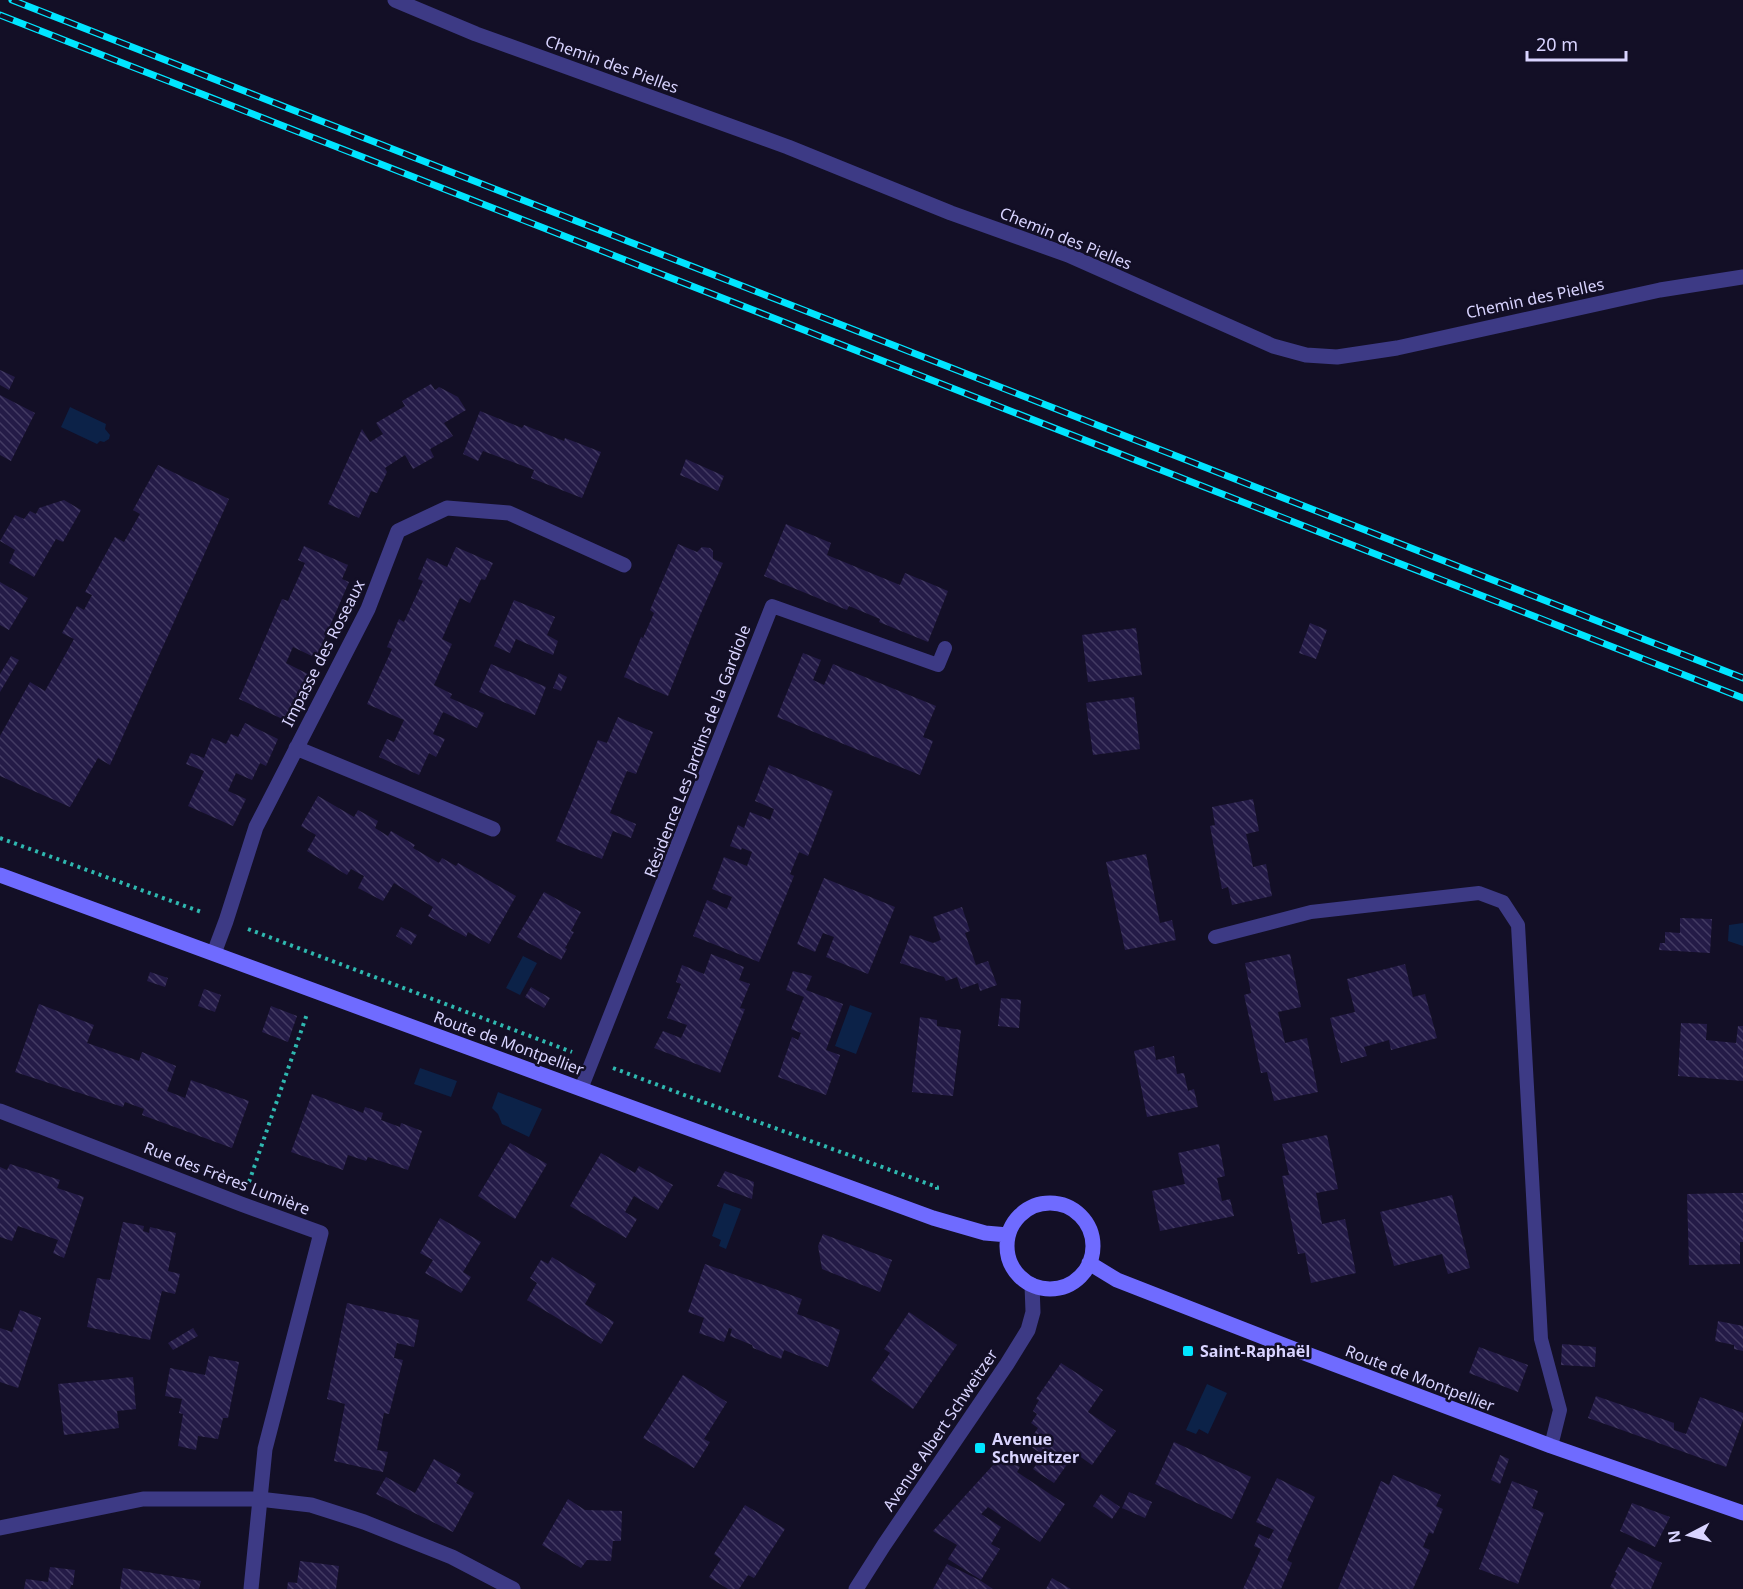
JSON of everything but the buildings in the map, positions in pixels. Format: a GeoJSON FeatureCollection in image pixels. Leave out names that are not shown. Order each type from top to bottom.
{"type":"FeatureCollection","features":[{"type":"Feature","properties":{"kind":"main road","name":"Route de Montpellier"},"geometry":{"type":"LineString","coordinates":[[0,875],[933,1218],[985,1233],[1008,1235]]}},
{"type":"Feature","properties":{"kind":"main road"},"geometry":{"type":"LineString","coordinates":[[1050,1203],[1064,1205],[1075,1211],[1087,1224],[1092,1242],[1089,1263],[1077,1279],[1063,1287],[1050,1289],[1032,1285],[1024,1280],[1011,1265],[1007,1247],[1008,1235],[1016,1220],[1034,1206],[1050,1203]]}},
{"type":"Feature","properties":{"kind":"main road","name":"Route de Montpellier"},"geometry":{"type":"LineString","coordinates":[[1089,1263],[1117,1280],[1299,1352],[1551,1446],[1743,1513]]}},
{"type":"Feature","properties":{"kind":"street","name":"Chemin des Pielles"},"geometry":{"type":"LineString","coordinates":[[395,0],[476,34],[788,147],[951,213],[1068,255],[1273,346],[1306,355],[1337,357],[1397,348],[1660,290],[1743,277]]}},
{"type":"Feature","properties":{"kind":"street","name":"Impasse des Roseaux"},"geometry":{"type":"LineString","coordinates":[[214,953],[256,827],[368,609],[398,531],[447,508],[509,513],[624,565]]}},
{"type":"Feature","properties":{"kind":"street","name":"Impasse des Roseaux"},"geometry":{"type":"LineString","coordinates":[[296,748],[493,828]]}},
{"type":"Feature","properties":{"kind":"street","name":"Rue des Frères Lumière"},"geometry":{"type":"LineString","coordinates":[[0,1111],[321,1233],[265,1449],[259,1499]]}},
{"type":"Feature","properties":{"kind":"street","name":"Avenue Albert Schweitzer"},"geometry":{"type":"LineString","coordinates":[[856,1589],[1028,1330],[1034,1312],[1032,1285]]}},
{"type":"Feature","properties":{"kind":"street"},"geometry":{"type":"LineString","coordinates":[[0,1528],[143,1499],[259,1499],[311,1505],[364,1521],[452,1557],[513,1589]]}},
{"type":"Feature","properties":{"kind":"street"},"geometry":{"type":"LineString","coordinates":[[251,1589],[259,1499]]}},
{"type":"Feature","properties":{"kind":"lane","name":"Résidence Les Jardins de la Gardiole"},"geometry":{"type":"LineString","coordinates":[[581,1089],[772,606],[938,665],[945,648]]}},
{"type":"Feature","properties":{"kind":"lane"},"geometry":{"type":"LineString","coordinates":[[1215,937],[1311,912],[1479,893],[1503,902],[1518,925],[1541,1339],[1560,1410],[1551,1446]]}},
{"type":"Feature","properties":{"kind":"path"},"geometry":{"type":"LineString","coordinates":[[0,838],[226,921],[694,1100],[937,1187],[938,1205],[933,1218]]}},
{"type":"Feature","properties":{"kind":"path"},"geometry":{"type":"LineString","coordinates":[[241,1204],[315,990]]}},
{"type":"Feature","properties":{"kind":"water"},"geometry":{"type":"Polygon","coordinates":[[[70,407],[106,424],[105,429],[110,435],[109,439],[97,444],[61,427],[70,407]]]}},
{"type":"Feature","properties":{"kind":"water"},"geometry":{"type":"Polygon","coordinates":[[[1743,923],[1743,946],[1728,941],[1729,925],[1743,923]]]}},
{"type":"Feature","properties":{"kind":"water"},"geometry":{"type":"Polygon","coordinates":[[[523,956],[537,963],[520,995],[506,988],[523,956]]]}},
{"type":"Feature","properties":{"kind":"water"},"geometry":{"type":"Polygon","coordinates":[[[850,1005],[872,1013],[856,1054],[835,1046],[850,1005]]]}},
{"type":"Feature","properties":{"kind":"water"},"geometry":{"type":"Polygon","coordinates":[[[420,1068],[457,1081],[451,1097],[414,1084],[420,1068]]]}},
{"type":"Feature","properties":{"kind":"water"},"geometry":{"type":"Polygon","coordinates":[[[498,1092],[542,1109],[529,1137],[502,1124],[498,1114],[492,1108],[498,1092]]]}},
{"type":"Feature","properties":{"kind":"water"},"geometry":{"type":"Polygon","coordinates":[[[724,1203],[741,1209],[726,1249],[719,1246],[721,1240],[712,1236],[724,1203]]]}},
{"type":"Feature","properties":{"kind":"water"},"geometry":{"type":"Polygon","coordinates":[[[1207,1384],[1227,1393],[1208,1434],[1199,1429],[1196,1434],[1186,1430],[1207,1384]]]}},
{"type":"Feature","properties":{"kind":"railway"},"geometry":{"type":"LineString","coordinates":[[12,0],[1743,678]]}},
{"type":"Feature","properties":{"kind":"railway"},"geometry":{"type":"LineString","coordinates":[[0,15],[1743,698]]}},
{"type":"Feature","properties":{"kind":"place","name":"Saint-Raphaël"},"geometry":{"type":"Point","coordinates":[1188,1351]}},
{"type":"Feature","properties":{"kind":"place","name":"Avenue Schweitzer"},"geometry":{"type":"Point","coordinates":[980,1448]}}]}
